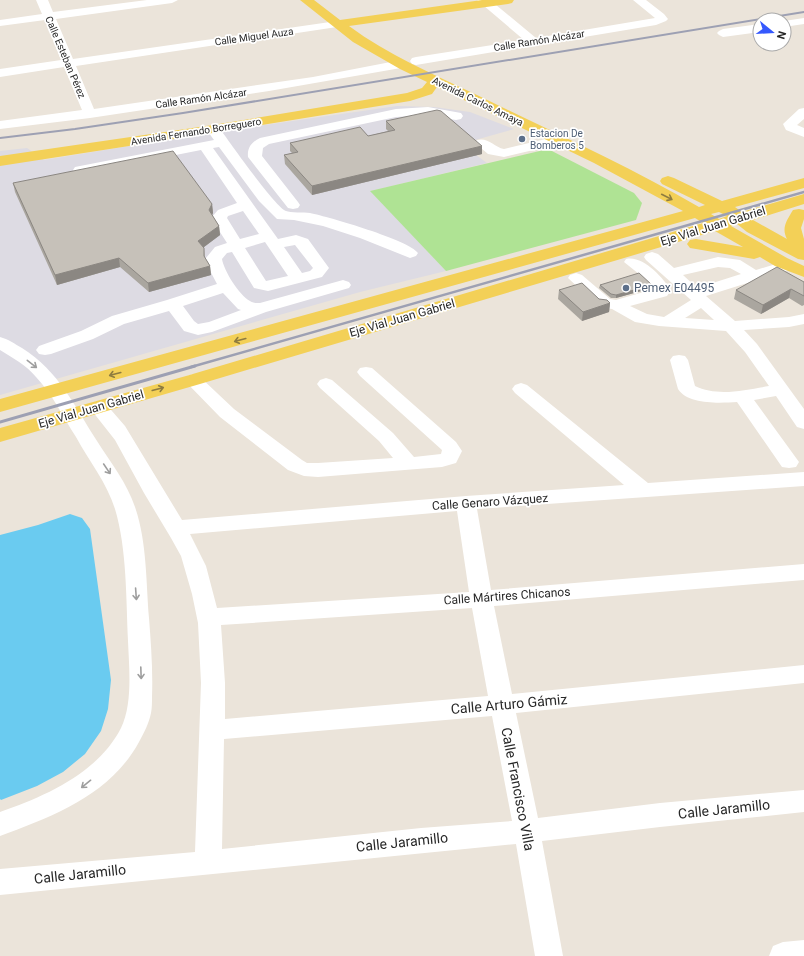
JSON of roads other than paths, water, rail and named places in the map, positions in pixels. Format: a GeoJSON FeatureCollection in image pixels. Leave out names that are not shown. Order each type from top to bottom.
{"type":"FeatureCollection","features":[{"type":"Feature","properties":{"kind":"main road","name":"Avenida Carlos Amaya"},"geometry":{"type":"LineString","coordinates":[[306,0],[358,39],[540,123],[606,157],[630,178],[689,208],[732,234],[804,272]]}},
{"type":"Feature","properties":{"kind":"main road","name":"Avenida Carlos Amaya"},"geometry":{"type":"LineString","coordinates":[[323,0],[367,34],[435,81],[470,99],[503,114],[540,123],[558,140],[653,175],[718,193]]}},
{"type":"Feature","properties":{"kind":"main road","name":"Calle Miguel Auza"},"geometry":{"type":"LineString","coordinates":[[337,24],[484,2],[508,0]]}},
{"type":"Feature","properties":{"kind":"main road"},"geometry":{"type":"LineString","coordinates":[[392,100],[424,93],[430,89],[435,81]]}},
{"type":"Feature","properties":{"kind":"main road"},"geometry":{"type":"LineString","coordinates":[[392,100],[429,98],[470,99],[502,106],[540,123]]}},
{"type":"Feature","properties":{"kind":"main road"},"geometry":{"type":"LineString","coordinates":[[392,100],[444,103],[503,114]]}},
{"type":"Feature","properties":{"kind":"main road","name":"Avenida Fernando Borreguero"},"geometry":{"type":"LineString","coordinates":[[0,161],[392,100]]}},
{"type":"Feature","properties":{"kind":"main road"},"geometry":{"type":"LineString","coordinates":[[278,330],[328,310],[655,213],[689,208],[718,193],[766,188],[804,176]]}},
{"type":"Feature","properties":{"kind":"main road"},"geometry":{"type":"LineString","coordinates":[[630,178],[645,190],[655,213]]}},
{"type":"Feature","properties":{"kind":"main road","name":"Eje Vial Juan Gabriel"},"geometry":{"type":"LineString","coordinates":[[0,406],[616,235],[766,188],[804,183]]}},
{"type":"Feature","properties":{"kind":"main road"},"geometry":{"type":"LineString","coordinates":[[766,188],[754,198],[764,207],[799,208]]}},
{"type":"Feature","properties":{"kind":"main road"},"geometry":{"type":"LineString","coordinates":[[718,193],[732,212],[753,228],[804,254]]}},
{"type":"Feature","properties":{"kind":"main road"},"geometry":{"type":"LineString","coordinates":[[244,364],[313,352],[576,278],[649,263],[698,243],[753,228],[799,208]]}},
{"type":"Feature","properties":{"kind":"main road"},"geometry":{"type":"LineString","coordinates":[[799,208],[793,221],[793,235],[804,248]]}},
{"type":"Feature","properties":{"kind":"main road","name":"Eje Vial Juan Gabriel"},"geometry":{"type":"LineString","coordinates":[[0,435],[244,364],[649,263],[799,208]]}},
{"type":"Feature","properties":{"kind":"main road"},"geometry":{"type":"LineString","coordinates":[[655,213],[687,221],[695,226],[699,232],[698,243]]}},
{"type":"Feature","properties":{"kind":"main road"},"geometry":{"type":"LineString","coordinates":[[698,243],[738,250],[785,263]]}},
{"type":"Feature","properties":{"kind":"street","name":"Calle Esteban Pérez"},"geometry":{"type":"LineString","coordinates":[[42,0],[90,114]]}},
{"type":"Feature","properties":{"kind":"street"},"geometry":{"type":"LineString","coordinates":[[0,23],[172,0]]}},
{"type":"Feature","properties":{"kind":"street","name":"Calle Ramón Alcázar"},"geometry":{"type":"LineString","coordinates":[[0,125],[90,114],[302,83],[368,72],[409,62],[656,22],[662,19],[639,0]]}},
{"type":"Feature","properties":{"kind":"street"},"geometry":{"type":"LineString","coordinates":[[484,2],[532,41]]}},
{"type":"Feature","properties":{"kind":"street"},"geometry":{"type":"LineString","coordinates":[[792,23],[804,21]]}},
{"type":"Feature","properties":{"kind":"street","name":"Calle Miguel Auza"},"geometry":{"type":"LineString","coordinates":[[0,73],[337,24]]}},
{"type":"Feature","properties":{"kind":"street"},"geometry":{"type":"LineString","coordinates":[[723,33],[752,29]]}},
{"type":"Feature","properties":{"kind":"street"},"geometry":{"type":"LineString","coordinates":[[355,106],[369,118]]}},
{"type":"Feature","properties":{"kind":"street"},"geometry":{"type":"LineString","coordinates":[[293,205],[255,157],[254,151],[257,145],[264,141],[296,134],[328,133],[369,118],[412,111],[441,112],[456,116]]}},
{"type":"Feature","properties":{"kind":"street"},"geometry":{"type":"LineString","coordinates":[[804,112],[790,124],[791,127],[804,133]]}},
{"type":"Feature","properties":{"kind":"street"},"geometry":{"type":"LineString","coordinates":[[213,129],[264,198],[282,216],[299,215],[338,226],[378,239],[410,253]]}},
{"type":"Feature","properties":{"kind":"street"},"geometry":{"type":"LineString","coordinates":[[296,134],[306,144]]}},
{"type":"Feature","properties":{"kind":"street"},"geometry":{"type":"LineString","coordinates":[[482,143],[494,151],[504,152],[558,140]]}},
{"type":"Feature","properties":{"kind":"street"},"geometry":{"type":"LineString","coordinates":[[70,172],[223,142]]}},
{"type":"Feature","properties":{"kind":"street"},"geometry":{"type":"LineString","coordinates":[[204,146],[298,278]]}},
{"type":"Feature","properties":{"kind":"street"},"geometry":{"type":"LineString","coordinates":[[246,205],[223,213],[219,218],[235,245],[260,285],[268,286],[316,274],[321,268],[302,242],[296,240],[268,235],[235,245],[221,250],[214,258],[215,265],[226,286],[244,305],[260,308]]}},
{"type":"Feature","properties":{"kind":"street"},"geometry":{"type":"LineString","coordinates":[[268,235],[282,216]]}},
{"type":"Feature","properties":{"kind":"street"},"geometry":{"type":"LineString","coordinates":[[649,263],[734,263],[755,276]]}},
{"type":"Feature","properties":{"kind":"street"},"geometry":{"type":"LineString","coordinates":[[649,263],[698,297],[731,326],[751,348],[804,423]]}},
{"type":"Feature","properties":{"kind":"street"},"geometry":{"type":"LineString","coordinates":[[576,278],[605,303],[617,305],[661,292],[663,290],[649,263]]}},
{"type":"Feature","properties":{"kind":"street"},"geometry":{"type":"LineString","coordinates":[[667,322],[698,297],[785,263]]}},
{"type":"Feature","properties":{"kind":"street"},"geometry":{"type":"LineString","coordinates":[[174,304],[190,328],[196,330],[222,323],[260,308],[343,285]]}},
{"type":"Feature","properties":{"kind":"street"},"geometry":{"type":"LineString","coordinates":[[45,350],[87,335],[118,320],[174,304],[226,286]]}},
{"type":"Feature","properties":{"kind":"street"},"geometry":{"type":"LineString","coordinates":[[617,305],[631,316],[645,320],[667,322],[731,326],[789,322],[804,319]]}},
{"type":"Feature","properties":{"kind":"street"},"geometry":{"type":"LineString","coordinates":[[0,342],[33,364],[50,380],[111,476],[121,497],[128,519],[136,585],[142,677],[139,713],[129,737],[100,772],[82,788],[33,812],[0,824]]}},
{"type":"Feature","properties":{"kind":"street"},"geometry":{"type":"LineString","coordinates":[[679,360],[687,389],[696,395],[708,397],[742,396],[781,390]]}},
{"type":"Feature","properties":{"kind":"street"},"geometry":{"type":"LineString","coordinates":[[193,380],[227,412],[295,465],[304,469],[318,470],[409,464],[442,461],[449,458],[452,451],[449,446],[366,372]]}},
{"type":"Feature","properties":{"kind":"street"},"geometry":{"type":"LineString","coordinates":[[326,384],[386,437],[409,464]]}},
{"type":"Feature","properties":{"kind":"street"},"geometry":{"type":"LineString","coordinates":[[521,389],[644,490]]}},
{"type":"Feature","properties":{"kind":"street"},"geometry":{"type":"LineString","coordinates":[[742,396],[789,462]]}},
{"type":"Feature","properties":{"kind":"street"},"geometry":{"type":"LineString","coordinates":[[98,407],[118,430],[155,494],[177,528],[195,564],[205,597],[209,617],[213,730],[209,804],[208,863]]}},
{"type":"Feature","properties":{"kind":"street","name":"Calle Genaro Vázquez"},"geometry":{"type":"LineString","coordinates":[[177,528],[466,503],[804,479]]}},
{"type":"Feature","properties":{"kind":"street","name":"Calle Francisco Villa"},"geometry":{"type":"LineString","coordinates":[[466,503],[481,599],[493,654],[501,705],[528,831],[549,956]]}},
{"type":"Feature","properties":{"kind":"street","name":"Calle Mártires Chicanos"},"geometry":{"type":"LineString","coordinates":[[209,617],[481,599],[804,572]]}},
{"type":"Feature","properties":{"kind":"street","name":"Calle Arturo Gámiz"},"geometry":{"type":"LineString","coordinates":[[213,730],[501,705],[804,674]]}},
{"type":"Feature","properties":{"kind":"street","name":"Calle Jaramillo"},"geometry":{"type":"LineString","coordinates":[[0,882],[129,869],[208,863],[421,840],[528,831],[660,815],[804,801]]}},
{"type":"Feature","properties":{"kind":"water"},"geometry":{"type":"Polygon","coordinates":[[[70,514],[82,518],[90,529],[111,680],[108,709],[101,731],[85,754],[63,772],[37,786],[1,800],[0,535],[38,525],[70,514]]]}},
{"type":"Feature","properties":{"kind":"railway"},"geometry":{"type":"LineString","coordinates":[[0,138],[75,129],[183,113],[804,12]]}},
{"type":"Feature","properties":{"kind":"railway"},"geometry":{"type":"LineString","coordinates":[[191,367],[804,192]]}},
{"type":"Feature","properties":{"kind":"railway"},"geometry":{"type":"LineString","coordinates":[[0,422],[195,366]]}},
{"type":"Feature","properties":{"kind":"place","name":"Estacion De Bomberos 5"},"geometry":{"type":"Point","coordinates":[522,139]}},
{"type":"Feature","properties":{"kind":"place","name":"Pemex E04495"},"geometry":{"type":"Point","coordinates":[626,288]}}]}
